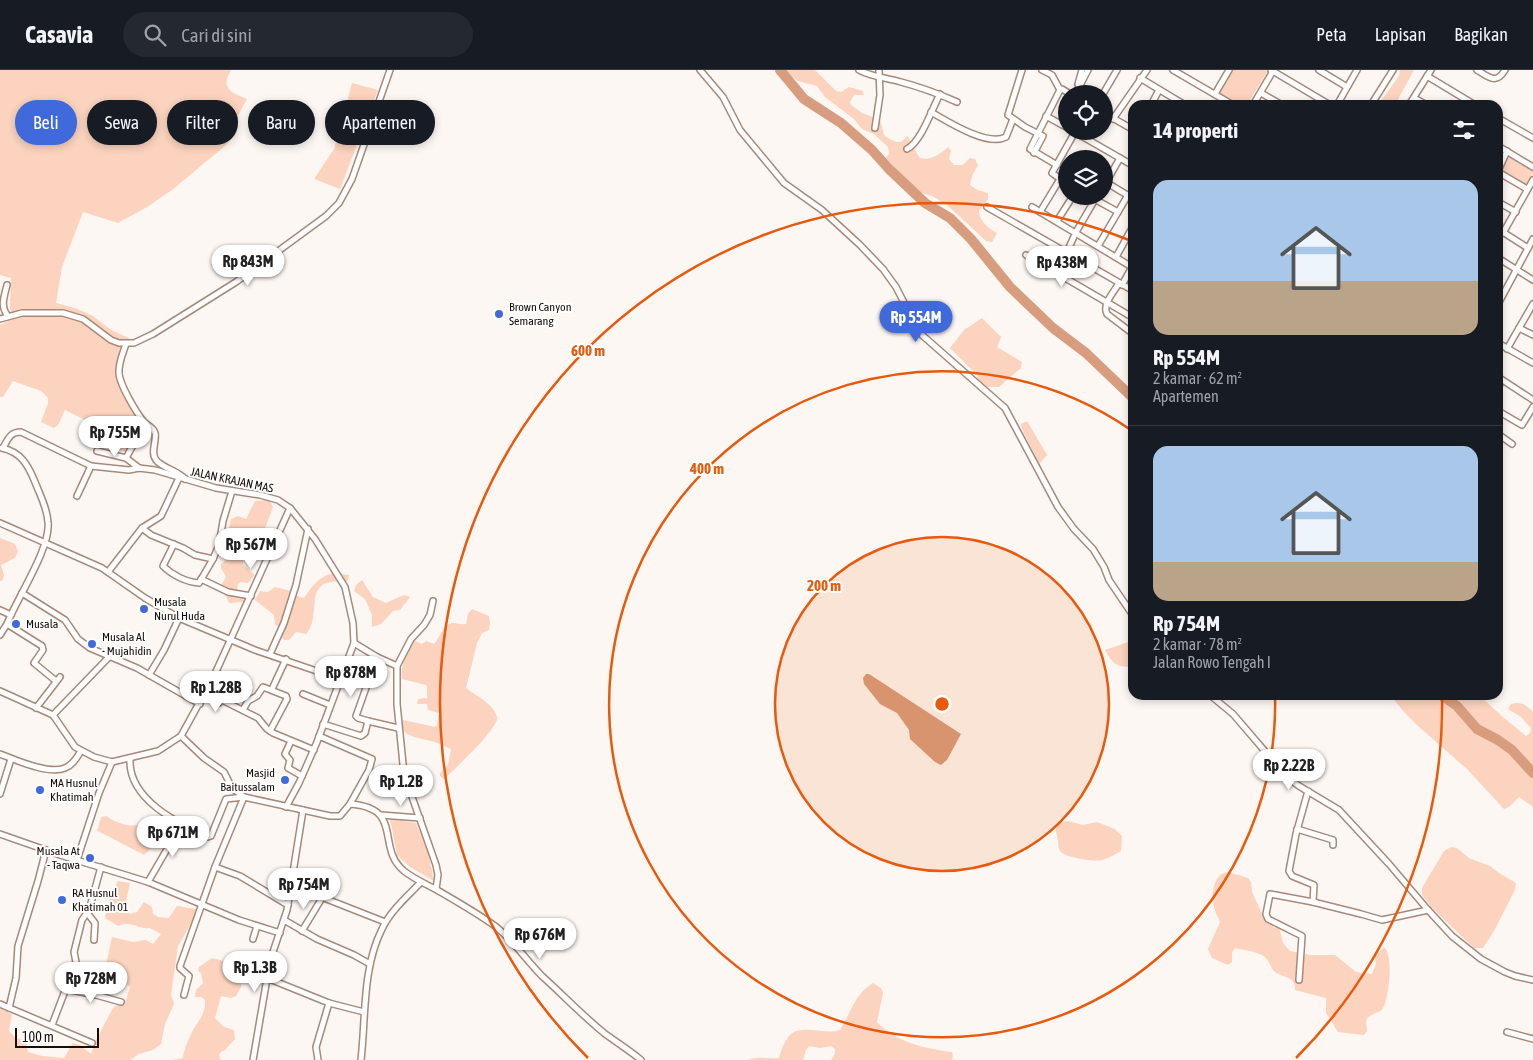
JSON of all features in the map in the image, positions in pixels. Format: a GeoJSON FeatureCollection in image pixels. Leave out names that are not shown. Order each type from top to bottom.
{"type":"FeatureCollection","features":[{"type":"Feature","properties":{"kind":"street"},"geometry":{"type":"LineString","coordinates":[[0,319],[8,316],[41,312],[74,315],[83,319],[111,340],[126,344],[134,343],[154,334],[236,282],[332,212],[339,203],[352,179],[390,70]]}},
{"type":"Feature","properties":{"kind":"street"},"geometry":{"type":"LineString","coordinates":[[700,70],[723,97],[740,130],[784,183],[822,210],[883,269],[896,287],[922,335],[1006,408],[1058,507],[1074,529],[1093,549],[1104,567],[1109,580],[1128,608]]}},
{"type":"Feature","properties":{"kind":"street"},"geometry":{"type":"LineString","coordinates":[[859,70],[940,94],[958,102]]}},
{"type":"Feature","properties":{"kind":"street"},"geometry":{"type":"LineString","coordinates":[[876,128],[880,96],[879,70]]}},
{"type":"Feature","properties":{"kind":"street"},"geometry":{"type":"LineString","coordinates":[[1022,70],[1008,112],[1009,116],[1043,136],[1034,153],[1056,165]]}},
{"type":"Feature","properties":{"kind":"street"},"geometry":{"type":"LineString","coordinates":[[1042,70],[1052,75],[1058,86]]}},
{"type":"Feature","properties":{"kind":"street"},"geometry":{"type":"LineString","coordinates":[[1077,85],[1082,70]]}},
{"type":"Feature","properties":{"kind":"street"},"geometry":{"type":"LineString","coordinates":[[1079,85],[1088,70]]}},
{"type":"Feature","properties":{"kind":"street"},"geometry":{"type":"LineString","coordinates":[[1108,85],[1117,70]]}},
{"type":"Feature","properties":{"kind":"street"},"geometry":{"type":"LineString","coordinates":[[1128,127],[1113,119],[1146,70]]}},
{"type":"Feature","properties":{"kind":"street"},"geometry":{"type":"LineString","coordinates":[[1174,70],[1225,100]]}},
{"type":"Feature","properties":{"kind":"street"},"geometry":{"type":"LineString","coordinates":[[1318,70],[1347,87]]}},
{"type":"Feature","properties":{"kind":"street"},"geometry":{"type":"LineString","coordinates":[[1340,100],[1357,70]]}},
{"type":"Feature","properties":{"kind":"street"},"geometry":{"type":"LineString","coordinates":[[1374,100],[1392,70]]}},
{"type":"Feature","properties":{"kind":"street"},"geometry":{"type":"LineString","coordinates":[[1418,100],[1414,98],[1431,70]]}},
{"type":"Feature","properties":{"kind":"street"},"geometry":{"type":"LineString","coordinates":[[1477,70],[1495,79],[1501,77],[1505,70]]}},
{"type":"Feature","properties":{"kind":"street"},"geometry":{"type":"LineString","coordinates":[[1215,94],[1227,71]]}},
{"type":"Feature","properties":{"kind":"street"},"geometry":{"type":"LineString","coordinates":[[1256,100],[1272,71],[1321,100]]}},
{"type":"Feature","properties":{"kind":"street"},"geometry":{"type":"LineString","coordinates":[[1427,76],[1467,100]]}},
{"type":"Feature","properties":{"kind":"street"},"geometry":{"type":"LineString","coordinates":[[1140,78],[1176,100]]}},
{"type":"Feature","properties":{"kind":"street"},"geometry":{"type":"LineString","coordinates":[[1153,100],[1159,90]]}},
{"type":"Feature","properties":{"kind":"street"},"geometry":{"type":"LineString","coordinates":[[1261,92],[1274,100]]}},
{"type":"Feature","properties":{"kind":"street"},"geometry":{"type":"LineString","coordinates":[[907,149],[918,138],[940,94]]}},
{"type":"Feature","properties":{"kind":"street"},"geometry":{"type":"LineString","coordinates":[[1037,133],[1058,94]]}},
{"type":"Feature","properties":{"kind":"street"},"geometry":{"type":"LineString","coordinates":[[931,112],[960,128],[993,140],[1006,138],[1013,119]]}},
{"type":"Feature","properties":{"kind":"street"},"geometry":{"type":"LineString","coordinates":[[1046,116],[1058,123]]}},
{"type":"Feature","properties":{"kind":"street"},"geometry":{"type":"LineString","coordinates":[[1503,123],[1533,138]]}},
{"type":"Feature","properties":{"kind":"street"},"geometry":{"type":"LineString","coordinates":[[1093,140],[1128,163]]}},
{"type":"Feature","properties":{"kind":"street"},"geometry":{"type":"LineString","coordinates":[[1503,149],[1533,167]]}},
{"type":"Feature","properties":{"kind":"street"},"geometry":{"type":"LineString","coordinates":[[1503,160],[1507,151]]}},
{"type":"Feature","properties":{"kind":"street"},"geometry":{"type":"LineString","coordinates":[[1113,170],[1120,158]]}},
{"type":"Feature","properties":{"kind":"street"},"geometry":{"type":"LineString","coordinates":[[1058,162],[1052,173],[1058,178]]}},
{"type":"Feature","properties":{"kind":"street"},"geometry":{"type":"LineString","coordinates":[[1503,175],[1526,190]]}},
{"type":"Feature","properties":{"kind":"street"},"geometry":{"type":"LineString","coordinates":[[1528,248],[1503,233],[1533,180]]}},
{"type":"Feature","properties":{"kind":"street"},"geometry":{"type":"LineString","coordinates":[[1040,212],[1058,182]]}},
{"type":"Feature","properties":{"kind":"street"},"geometry":{"type":"LineString","coordinates":[[1113,187],[1128,196]]}},
{"type":"Feature","properties":{"kind":"street"},"geometry":{"type":"LineString","coordinates":[[1098,246],[1118,212],[1128,200]]}},
{"type":"Feature","properties":{"kind":"street"},"geometry":{"type":"LineString","coordinates":[[1057,221],[1067,205]]}},
{"type":"Feature","properties":{"kind":"street"},"geometry":{"type":"LineString","coordinates":[[1067,252],[1092,205]]}},
{"type":"Feature","properties":{"kind":"street"},"geometry":{"type":"LineString","coordinates":[[1107,205],[1118,212]]}},
{"type":"Feature","properties":{"kind":"street"},"geometry":{"type":"LineString","coordinates":[[1503,205],[1516,212]]}},
{"type":"Feature","properties":{"kind":"street"},"geometry":{"type":"LineString","coordinates":[[987,207],[1128,288]]}},
{"type":"Feature","properties":{"kind":"street"},"geometry":{"type":"LineString","coordinates":[[1032,207],[1128,264]]}},
{"type":"Feature","properties":{"kind":"street"},"geometry":{"type":"LineString","coordinates":[[1116,257],[1128,235]]}},
{"type":"Feature","properties":{"kind":"street"},"geometry":{"type":"LineString","coordinates":[[1503,295],[1533,239]]}},
{"type":"Feature","properties":{"kind":"street"},"geometry":{"type":"LineString","coordinates":[[1026,255],[1128,314]]}},
{"type":"Feature","properties":{"kind":"street"},"geometry":{"type":"LineString","coordinates":[[1503,261],[1533,280]]}},
{"type":"Feature","properties":{"kind":"street"},"geometry":{"type":"LineString","coordinates":[[1128,273],[1105,309],[1107,314],[1128,330]]}},
{"type":"Feature","properties":{"kind":"street"},"geometry":{"type":"LineString","coordinates":[[7,286],[1,311],[8,316]]}},
{"type":"Feature","properties":{"kind":"street"},"geometry":{"type":"LineString","coordinates":[[1507,349],[1532,307]]}},
{"type":"Feature","properties":{"kind":"street"},"geometry":{"type":"LineString","coordinates":[[1519,328],[1533,335]]}},
{"type":"Feature","properties":{"kind":"street"},"geometry":{"type":"LineString","coordinates":[[108,572],[142,528],[161,516],[182,479],[180,474],[156,460],[154,453],[155,435],[152,428],[145,423],[119,375],[119,367],[126,344]]}},
{"type":"Feature","properties":{"kind":"street"},"geometry":{"type":"LineString","coordinates":[[1503,346],[1533,363]]}},
{"type":"Feature","properties":{"kind":"street"},"geometry":{"type":"LineString","coordinates":[[1503,381],[1532,398]]}},
{"type":"Feature","properties":{"kind":"street"},"geometry":{"type":"LineString","coordinates":[[1503,414],[1522,425],[1533,407]]}},
{"type":"Feature","properties":{"kind":"street"},"geometry":{"type":"LineString","coordinates":[[126,458],[145,423]]}},
{"type":"Feature","properties":{"kind":"street","name":"JALAN KRAJAN MAS"},"geometry":{"type":"LineString","coordinates":[[2,448],[8,436],[15,432],[21,432],[91,466],[130,470],[140,468],[155,470],[182,479],[278,500],[290,508],[308,529],[345,587],[353,623],[354,643]]}},
{"type":"Feature","properties":{"kind":"street"},"geometry":{"type":"LineString","coordinates":[[1503,438],[1512,444]]}},
{"type":"Feature","properties":{"kind":"street"},"geometry":{"type":"LineString","coordinates":[[0,635],[45,543],[49,523],[46,509],[24,460],[16,453],[2,448]]}},
{"type":"Feature","properties":{"kind":"street"},"geometry":{"type":"LineString","coordinates":[[97,451],[126,458],[140,468]]}},
{"type":"Feature","properties":{"kind":"street"},"geometry":{"type":"LineString","coordinates":[[77,496],[91,466]]}},
{"type":"Feature","properties":{"kind":"street"},"geometry":{"type":"LineString","coordinates":[[174,544],[163,567],[178,577],[199,583],[219,545],[222,521],[232,491]]}},
{"type":"Feature","properties":{"kind":"street"},"geometry":{"type":"LineString","coordinates":[[0,691],[53,716],[72,743],[94,757],[112,762],[158,751],[181,736],[200,704],[290,508]]}},
{"type":"Feature","properties":{"kind":"street"},"geometry":{"type":"LineString","coordinates":[[0,523],[71,553],[108,572],[145,598],[179,618],[230,640],[340,679]]}},
{"type":"Feature","properties":{"kind":"street"},"geometry":{"type":"LineString","coordinates":[[142,528],[151,535],[195,555],[213,559]]}},
{"type":"Feature","properties":{"kind":"street"},"geometry":{"type":"LineString","coordinates":[[270,654],[284,623],[296,584],[308,529]]}},
{"type":"Feature","properties":{"kind":"street"},"geometry":{"type":"LineString","coordinates":[[201,579],[228,592],[251,596]]}},
{"type":"Feature","properties":{"kind":"street"},"geometry":{"type":"LineString","coordinates":[[22,593],[65,620],[83,644],[149,675],[200,704]]}},
{"type":"Feature","properties":{"kind":"street"},"geometry":{"type":"LineString","coordinates":[[433,601],[430,615],[424,625],[411,639],[398,666],[398,728],[404,774],[438,872],[436,890]]}},
{"type":"Feature","properties":{"kind":"street"},"geometry":{"type":"LineString","coordinates":[[0,610],[11,614]]}},
{"type":"Feature","properties":{"kind":"street"},"geometry":{"type":"LineString","coordinates":[[149,675],[164,650],[179,618]]}},
{"type":"Feature","properties":{"kind":"street"},"geometry":{"type":"LineString","coordinates":[[7,624],[43,647],[43,650],[34,662],[58,679],[36,708]]}},
{"type":"Feature","properties":{"kind":"street"},"geometry":{"type":"LineString","coordinates":[[286,807],[314,750],[354,643],[377,657],[398,666]]}},
{"type":"Feature","properties":{"kind":"street"},"geometry":{"type":"LineString","coordinates":[[53,716],[110,656]]}},
{"type":"Feature","properties":{"kind":"street"},"geometry":{"type":"LineString","coordinates":[[377,657],[356,716],[368,721],[398,728]]}},
{"type":"Feature","properties":{"kind":"street"},"geometry":{"type":"LineString","coordinates":[[272,690],[286,659]]}},
{"type":"Feature","properties":{"kind":"street"},"geometry":{"type":"LineString","coordinates":[[204,695],[218,703],[222,700],[227,687],[212,679]]}},
{"type":"Feature","properties":{"kind":"street"},"geometry":{"type":"LineString","coordinates":[[243,710],[248,701],[257,696],[262,687],[284,695],[287,698],[270,731]]}},
{"type":"Feature","properties":{"kind":"street"},"geometry":{"type":"LineString","coordinates":[[303,694],[330,705]]}},
{"type":"Feature","properties":{"kind":"street"},"geometry":{"type":"LineString","coordinates":[[222,700],[258,718],[270,731],[314,750]]}},
{"type":"Feature","properties":{"kind":"street"},"geometry":{"type":"LineString","coordinates":[[1216,700],[1233,714],[1287,777],[1339,810],[1452,936],[1481,959],[1516,976],[1533,980]]}},
{"type":"Feature","properties":{"kind":"street"},"geometry":{"type":"LineString","coordinates":[[323,724],[363,736],[368,721]]}},
{"type":"Feature","properties":{"kind":"street"},"geometry":{"type":"LineString","coordinates":[[181,736],[204,758],[224,772],[232,788],[244,797]]}},
{"type":"Feature","properties":{"kind":"street"},"geometry":{"type":"LineString","coordinates":[[130,758],[131,775],[138,788],[164,814],[181,825],[210,836],[226,799],[244,797],[286,807],[340,816],[350,804],[369,770],[372,759],[319,736]]}},
{"type":"Feature","properties":{"kind":"street"},"geometry":{"type":"LineString","coordinates":[[291,740],[284,754],[290,760],[288,768],[302,776]]}},
{"type":"Feature","properties":{"kind":"street"},"geometry":{"type":"LineString","coordinates":[[0,754],[37,767],[56,770],[66,768],[74,762],[81,750]]}},
{"type":"Feature","properties":{"kind":"street"},"geometry":{"type":"LineString","coordinates":[[0,794],[11,759]]}},
{"type":"Feature","properties":{"kind":"street"},"geometry":{"type":"LineString","coordinates":[[78,860],[99,793],[112,762]]}},
{"type":"Feature","properties":{"kind":"street"},"geometry":{"type":"LineString","coordinates":[[1308,791],[1297,829],[1289,871],[1292,876],[1314,885],[1314,902]]}},
{"type":"Feature","properties":{"kind":"street"},"geometry":{"type":"LineString","coordinates":[[184,995],[189,976],[180,966],[215,866],[244,797]]}},
{"type":"Feature","properties":{"kind":"street"},"geometry":{"type":"LineString","coordinates":[[350,804],[368,807],[381,815],[420,818]]}},
{"type":"Feature","properties":{"kind":"street"},"geometry":{"type":"LineString","coordinates":[[253,1060],[270,959],[284,920],[291,890],[303,810]]}},
{"type":"Feature","properties":{"kind":"street"},"geometry":{"type":"LineString","coordinates":[[381,815],[394,859],[403,870],[496,928],[566,998],[604,1032],[641,1060]]}},
{"type":"Feature","properties":{"kind":"street"},"geometry":{"type":"LineString","coordinates":[[148,882],[181,825]]}},
{"type":"Feature","properties":{"kind":"street"},"geometry":{"type":"LineString","coordinates":[[1297,829],[1333,840],[1333,846]]}},
{"type":"Feature","properties":{"kind":"street"},"geometry":{"type":"LineString","coordinates":[[0,834],[148,882],[239,920],[280,933]]}},
{"type":"Feature","properties":{"kind":"street"},"geometry":{"type":"LineString","coordinates":[[9,1008],[16,978],[18,946],[46,850]]}},
{"type":"Feature","properties":{"kind":"street"},"geometry":{"type":"LineString","coordinates":[[215,866],[240,876],[288,905]]}},
{"type":"Feature","properties":{"kind":"street"},"geometry":{"type":"LineString","coordinates":[[52,1025],[76,962],[74,952],[82,920],[88,914],[101,867]]}},
{"type":"Feature","properties":{"kind":"street"},"geometry":{"type":"LineString","coordinates":[[360,1060],[370,964],[380,934],[385,922],[423,883]]}},
{"type":"Feature","properties":{"kind":"street"},"geometry":{"type":"LineString","coordinates":[[291,890],[322,898],[385,922]]}},
{"type":"Feature","properties":{"kind":"street"},"geometry":{"type":"LineString","coordinates":[[1299,980],[1302,936],[1268,919],[1266,914],[1270,894],[1314,902],[1382,920],[1428,910]]}},
{"type":"Feature","properties":{"kind":"street"},"geometry":{"type":"LineString","coordinates":[[302,931],[322,898]]}},
{"type":"Feature","properties":{"kind":"street"},"geometry":{"type":"LineString","coordinates":[[88,914],[95,923],[94,940]]}},
{"type":"Feature","properties":{"kind":"street"},"geometry":{"type":"LineString","coordinates":[[284,920],[302,931],[370,964]]}},
{"type":"Feature","properties":{"kind":"street"},"geometry":{"type":"LineString","coordinates":[[253,939],[257,926]]}},
{"type":"Feature","properties":{"kind":"street"},"geometry":{"type":"LineString","coordinates":[[246,956],[252,955],[270,959]]}},
{"type":"Feature","properties":{"kind":"street"},"geometry":{"type":"LineString","coordinates":[[267,978],[329,1003],[364,1012]]}},
{"type":"Feature","properties":{"kind":"street"},"geometry":{"type":"LineString","coordinates":[[66,989],[120,1002]]}},
{"type":"Feature","properties":{"kind":"street"},"geometry":{"type":"LineString","coordinates":[[318,1060],[316,1046],[329,1003]]}},
{"type":"Feature","properties":{"kind":"street"},"geometry":{"type":"LineString","coordinates":[[0,1004],[92,1043]]}},
{"type":"Feature","properties":{"kind":"street"},"geometry":{"type":"LineString","coordinates":[[1507,1032],[1533,1039]]}},
{"type":"Feature","properties":{"kind":"shaded area"},"geometry":{"type":"Polygon","coordinates":[[[0,70],[231,70],[227,86],[232,92],[247,99],[238,116],[238,100],[167,100],[167,145],[226,145],[172,190],[118,223],[83,212],[62,267],[56,303],[75,308],[93,316],[111,330],[129,338],[119,352],[117,377],[140,420],[140,425],[125,452],[120,450],[117,436],[65,410],[58,425],[54,428],[41,422],[48,398],[41,391],[13,381],[3,397],[0,397],[0,325],[13,319],[10,308],[11,278],[0,275],[0,70]]]}},
{"type":"Feature","properties":{"kind":"shaded area"},"geometry":{"type":"Polygon","coordinates":[[[783,70],[815,70],[836,91],[841,92],[849,87],[863,91],[864,95],[854,95],[850,102],[851,105],[862,113],[880,120],[884,135],[888,138],[901,142],[908,136],[912,147],[920,158],[928,159],[948,147],[951,151],[949,159],[954,165],[963,165],[970,158],[975,159],[978,165],[970,185],[977,190],[988,193],[988,199],[979,211],[979,215],[988,227],[997,233],[992,242],[986,241],[946,204],[934,197],[916,191],[886,158],[889,154],[888,147],[874,134],[862,129],[854,119],[825,97],[817,86],[798,81],[783,70]]]}},
{"type":"Feature","properties":{"kind":"shaded area"},"geometry":{"type":"Polygon","coordinates":[[[1230,70],[1265,70],[1267,72],[1250,100],[1231,100],[1217,92],[1230,70]]]}},
{"type":"Feature","properties":{"kind":"shaded area"},"geometry":{"type":"Polygon","coordinates":[[[1400,70],[1414,70],[1398,100],[1382,100],[1399,76],[1400,70]]]}},
{"type":"Feature","properties":{"kind":"shaded area"},"geometry":{"type":"Polygon","coordinates":[[[352,83],[378,90],[374,100],[347,100],[352,83]]]}},
{"type":"Feature","properties":{"kind":"shaded area"},"geometry":{"type":"Polygon","coordinates":[[[335,145],[357,145],[340,189],[314,179],[335,145]]]}},
{"type":"Feature","properties":{"kind":"shaded area"},"geometry":{"type":"Polygon","coordinates":[[[1509,157],[1533,170],[1533,173],[1525,186],[1503,174],[1503,167],[1509,157]]]}},
{"type":"Feature","properties":{"kind":"shaded area"},"geometry":{"type":"Polygon","coordinates":[[[982,318],[1001,337],[997,347],[1022,362],[1021,368],[999,387],[987,387],[950,348],[964,330],[982,318]]]}},
{"type":"Feature","properties":{"kind":"shaded area"},"geometry":{"type":"Polygon","coordinates":[[[1027,421],[1047,455],[1039,464],[1022,429],[1021,424],[1027,421]]]}},
{"type":"Feature","properties":{"kind":"shaded area"},"geometry":{"type":"Polygon","coordinates":[[[269,500],[273,507],[260,542],[256,545],[246,546],[243,550],[243,565],[255,575],[248,583],[241,582],[238,584],[237,589],[239,593],[248,598],[245,602],[229,603],[225,594],[218,591],[226,577],[221,564],[227,559],[230,547],[223,541],[231,519],[238,516],[246,519],[255,501],[269,500]]]}},
{"type":"Feature","properties":{"kind":"shaded area"},"geometry":{"type":"Polygon","coordinates":[[[0,538],[15,544],[18,551],[15,558],[1,565],[4,575],[3,580],[0,581],[0,538]]]}},
{"type":"Feature","properties":{"kind":"shaded area"},"geometry":{"type":"Polygon","coordinates":[[[334,573],[349,575],[348,580],[346,582],[332,582],[322,585],[317,591],[311,626],[306,634],[296,632],[289,640],[284,640],[281,636],[283,630],[275,624],[274,615],[255,600],[260,591],[268,592],[275,587],[291,591],[291,594],[304,598],[319,580],[334,573]]]}},
{"type":"Feature","properties":{"kind":"shaded area"},"geometry":{"type":"Polygon","coordinates":[[[362,580],[373,597],[386,603],[404,595],[410,597],[400,610],[393,611],[381,624],[372,627],[372,615],[365,599],[354,591],[356,585],[362,580]]]}},
{"type":"Feature","properties":{"kind":"shaded area"},"geometry":{"type":"Polygon","coordinates":[[[472,609],[489,616],[490,623],[489,630],[482,633],[477,643],[466,688],[484,700],[497,717],[496,722],[484,739],[444,779],[440,776],[440,773],[448,765],[451,749],[435,742],[414,737],[403,730],[401,722],[403,720],[435,727],[439,713],[428,710],[427,704],[417,704],[418,699],[427,698],[427,687],[426,685],[402,679],[402,669],[404,659],[413,640],[422,644],[426,641],[434,644],[444,629],[450,624],[466,624],[468,614],[472,609]]]}},
{"type":"Feature","properties":{"kind":"shaded area"},"geometry":{"type":"Polygon","coordinates":[[[1128,642],[1128,667],[1115,664],[1105,650],[1128,642]]]}},
{"type":"Feature","properties":{"kind":"shaded area"},"geometry":{"type":"Polygon","coordinates":[[[866,674],[869,674],[961,734],[947,760],[941,765],[935,762],[910,739],[909,730],[897,713],[880,704],[864,684],[863,678],[866,674]]]}},
{"type":"Feature","properties":{"kind":"shaded area"},"geometry":{"type":"Polygon","coordinates":[[[1394,700],[1484,700],[1526,736],[1530,733],[1531,728],[1521,717],[1508,709],[1514,703],[1520,703],[1528,707],[1533,712],[1533,807],[1519,797],[1509,807],[1504,809],[1467,769],[1404,712],[1394,700]]]}},
{"type":"Feature","properties":{"kind":"shaded area"},"geometry":{"type":"Polygon","coordinates":[[[106,816],[120,823],[130,825],[144,822],[152,832],[157,834],[158,840],[144,855],[97,831],[101,817],[106,816]]]}},
{"type":"Feature","properties":{"kind":"shaded area"},"geometry":{"type":"Polygon","coordinates":[[[390,819],[416,823],[428,852],[434,881],[410,867],[397,855],[390,819]]]}},
{"type":"Feature","properties":{"kind":"shaded area"},"geometry":{"type":"Polygon","coordinates":[[[1068,821],[1083,825],[1097,822],[1115,829],[1122,836],[1121,851],[1099,860],[1081,859],[1064,854],[1059,848],[1056,827],[1058,822],[1068,821]]]}},
{"type":"Feature","properties":{"kind":"shaded area"},"geometry":{"type":"Polygon","coordinates":[[[1451,847],[1457,848],[1469,858],[1490,866],[1516,883],[1515,890],[1483,948],[1474,948],[1432,908],[1422,895],[1422,888],[1444,851],[1451,847]]]}},
{"type":"Feature","properties":{"kind":"shaded area"},"geometry":{"type":"Polygon","coordinates":[[[1228,872],[1248,878],[1261,912],[1274,928],[1279,927],[1283,943],[1290,951],[1310,955],[1335,955],[1356,972],[1372,974],[1376,964],[1375,956],[1384,947],[1389,959],[1390,968],[1387,997],[1382,1010],[1368,1017],[1366,1021],[1367,1031],[1364,1035],[1338,1032],[1326,1013],[1326,998],[1295,990],[1294,982],[1274,971],[1268,960],[1262,955],[1235,948],[1232,952],[1232,962],[1228,965],[1212,958],[1208,949],[1220,922],[1214,907],[1214,885],[1219,876],[1228,872]]]}},
{"type":"Feature","properties":{"kind":"shaded area"},"geometry":{"type":"Polygon","coordinates":[[[118,881],[130,883],[126,902],[123,906],[130,914],[137,912],[144,902],[152,907],[153,914],[158,917],[169,918],[177,906],[196,909],[196,915],[178,946],[171,994],[174,1004],[165,1024],[161,1044],[153,1050],[139,1054],[130,1060],[0,1060],[0,1008],[12,1014],[9,1031],[16,1038],[26,1041],[28,1052],[42,1056],[64,1058],[73,1043],[80,1045],[91,1054],[113,1008],[126,1000],[130,987],[119,979],[110,976],[102,982],[94,993],[82,990],[78,987],[78,984],[83,979],[94,977],[107,961],[112,937],[133,942],[146,940],[153,944],[161,934],[150,928],[127,924],[118,926],[105,918],[108,903],[118,881]]]}},
{"type":"Feature","properties":{"kind":"shaded area"},"geometry":{"type":"Polygon","coordinates":[[[212,958],[228,962],[230,966],[227,977],[241,982],[241,987],[236,996],[231,998],[221,996],[215,1018],[224,1027],[234,1030],[235,1039],[219,1055],[221,1060],[172,1060],[183,1058],[190,1036],[203,1013],[205,1000],[201,997],[195,997],[196,990],[203,983],[201,973],[198,971],[199,967],[212,958]]]}},
{"type":"Feature","properties":{"kind":"shaded area"},"geometry":{"type":"Polygon","coordinates":[[[873,983],[881,988],[883,993],[877,1022],[884,1029],[912,1043],[952,1052],[952,1060],[831,1060],[835,1054],[835,1049],[831,1046],[820,1048],[809,1046],[803,1060],[748,1060],[779,1058],[786,1041],[791,1034],[797,1031],[840,1030],[861,993],[873,983]]]}},
{"type":"Feature","properties":{"kind":"waterway"},"geometry":{"type":"LineString","coordinates":[[780,70],[804,99],[841,123],[872,150],[925,203],[950,218],[971,239],[1010,287],[1053,328],[1086,353],[1128,393]]}},
{"type":"Feature","properties":{"kind":"waterway"},"geometry":{"type":"LineString","coordinates":[[1448,700],[1457,706],[1477,729],[1512,750],[1533,773]]}},
{"type":"Feature","properties":{"kind":"place","name":"Brown Canyon Semarang"},"geometry":{"type":"Point","coordinates":[499,314]}},
{"type":"Feature","properties":{"kind":"place","name":"Musala Nurul Huda"},"geometry":{"type":"Point","coordinates":[144,609]}},
{"type":"Feature","properties":{"kind":"place","name":"Musala"},"geometry":{"type":"Point","coordinates":[16,624]}},
{"type":"Feature","properties":{"kind":"place","name":"Musala Al - Mujahidin"},"geometry":{"type":"Point","coordinates":[92,644]}},
{"type":"Feature","properties":{"kind":"place","name":"Masjid Baitussalam"},"geometry":{"type":"Point","coordinates":[285,780]}},
{"type":"Feature","properties":{"kind":"place","name":"MA Husnul Khatimah"},"geometry":{"type":"Point","coordinates":[40,790]}},
{"type":"Feature","properties":{"kind":"place","name":"Musala At - Taqwa"},"geometry":{"type":"Point","coordinates":[90,858]}},
{"type":"Feature","properties":{"kind":"place","name":"RA Husnul Khatimah 01"},"geometry":{"type":"Point","coordinates":[62,900]}}]}
